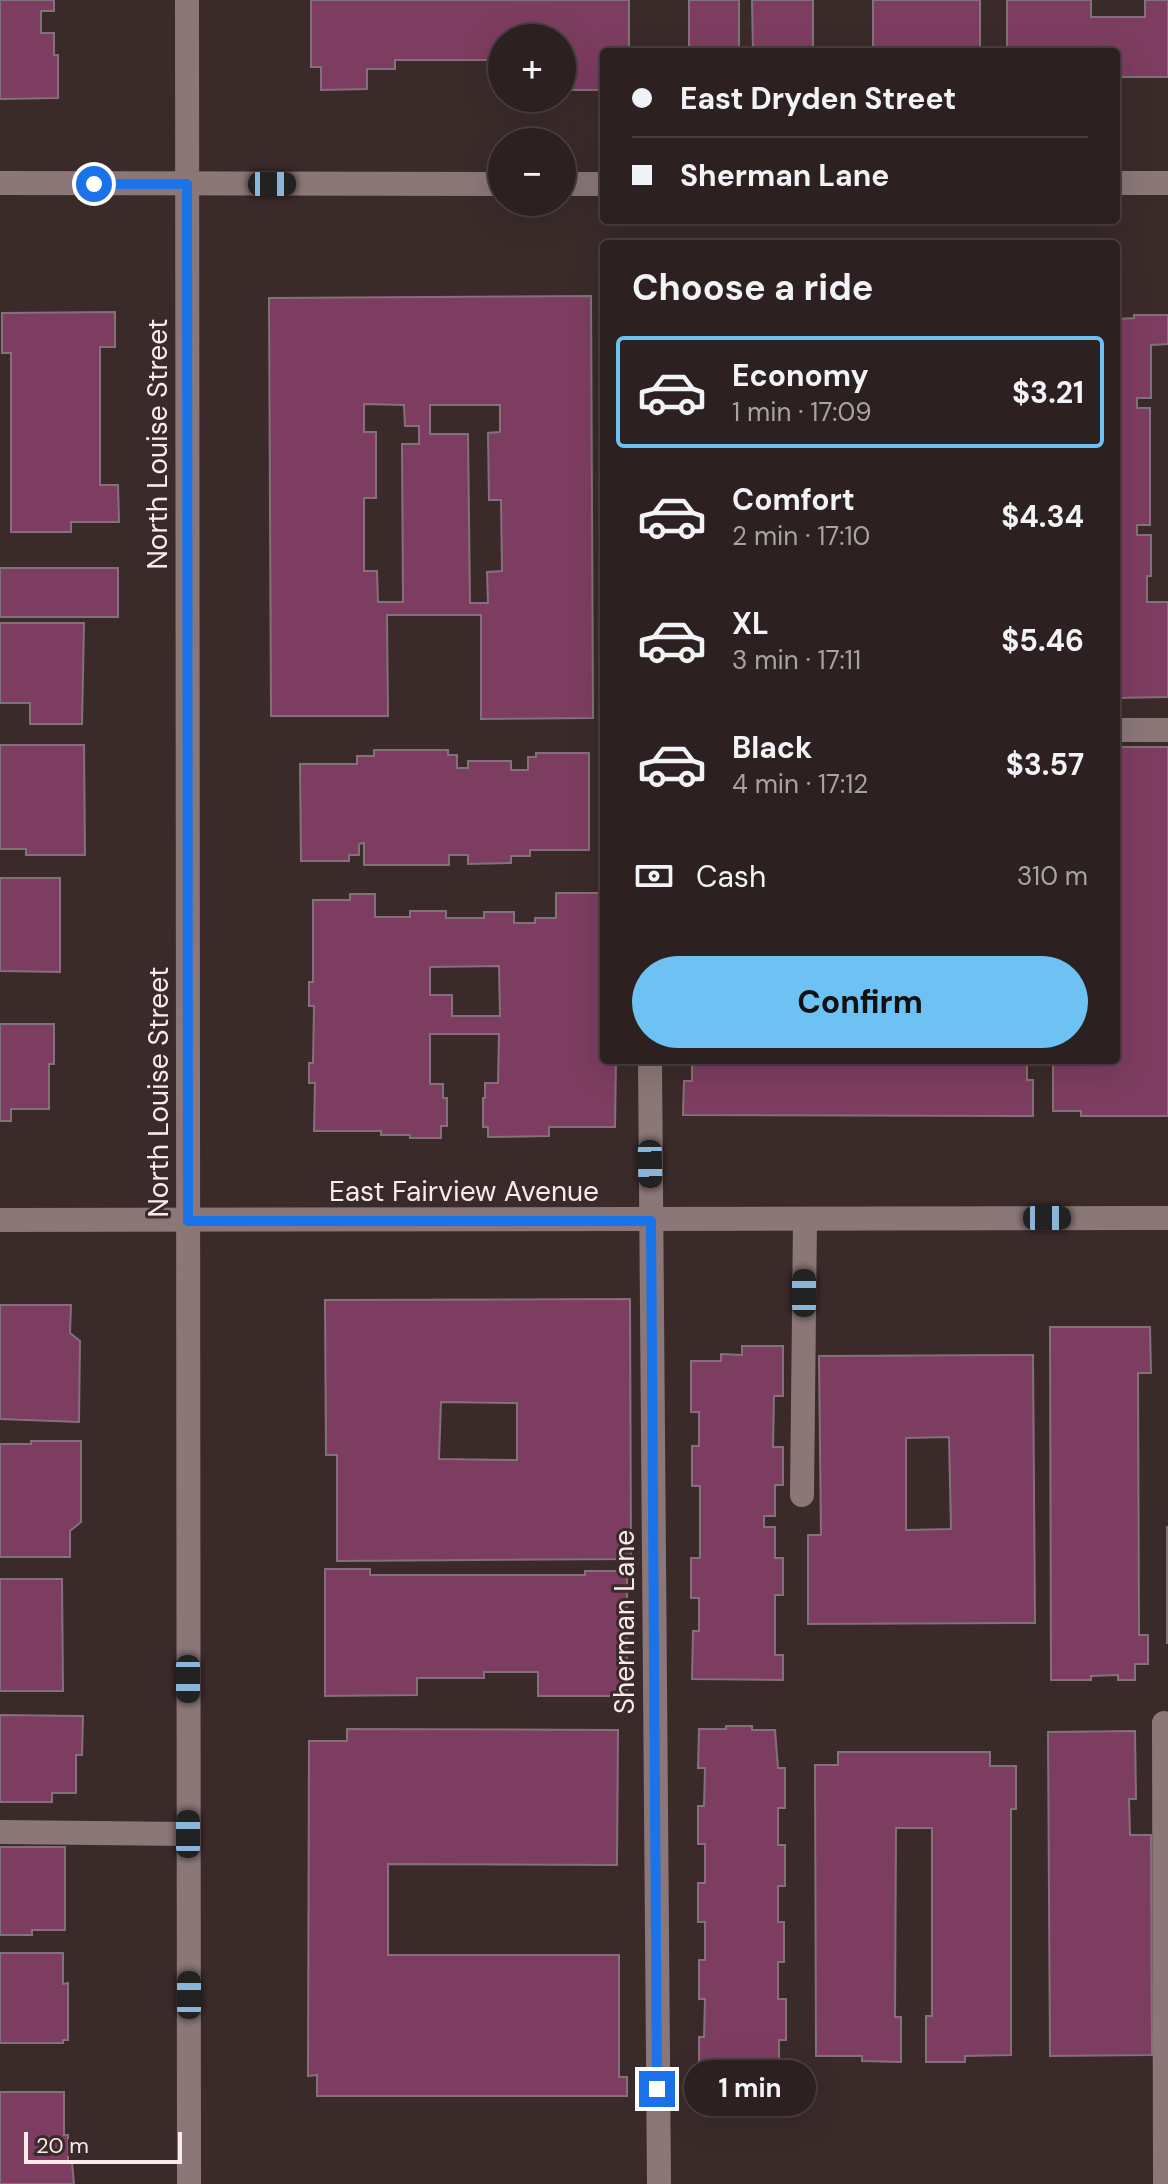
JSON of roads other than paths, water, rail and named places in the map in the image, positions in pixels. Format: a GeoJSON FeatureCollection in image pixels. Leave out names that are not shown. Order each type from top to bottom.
{"type":"FeatureCollection","features":[{"type":"Feature","properties":{"kind":"street","name":"North Louise Street"},"geometry":{"type":"LineString","coordinates":[[187,0],[189,2184]]}},
{"type":"Feature","properties":{"kind":"street"},"geometry":{"type":"LineString","coordinates":[[0,183],[488,184]]}},
{"type":"Feature","properties":{"kind":"street"},"geometry":{"type":"LineString","coordinates":[[1120,183],[1168,183]]}},
{"type":"Feature","properties":{"kind":"street"},"geometry":{"type":"LineString","coordinates":[[576,184],[600,184]]}},
{"type":"Feature","properties":{"kind":"street"},"geometry":{"type":"LineString","coordinates":[[1120,730],[1168,730]]}},
{"type":"Feature","properties":{"kind":"street","name":"Sherman Lane"},"geometry":{"type":"LineString","coordinates":[[650,1064],[659,2184]]}},
{"type":"Feature","properties":{"kind":"street","name":"East Fairview Avenue"},"geometry":{"type":"LineString","coordinates":[[0,1220],[1168,1218]]}},
{"type":"Feature","properties":{"kind":"street"},"geometry":{"type":"LineString","coordinates":[[802,1495],[805,1220]]}},
{"type":"Feature","properties":{"kind":"street"},"geometry":{"type":"LineString","coordinates":[[1164,1723],[1165,2184]]}},
{"type":"Feature","properties":{"kind":"street"},"geometry":{"type":"LineString","coordinates":[[0,1832],[188,1834]]}}]}
